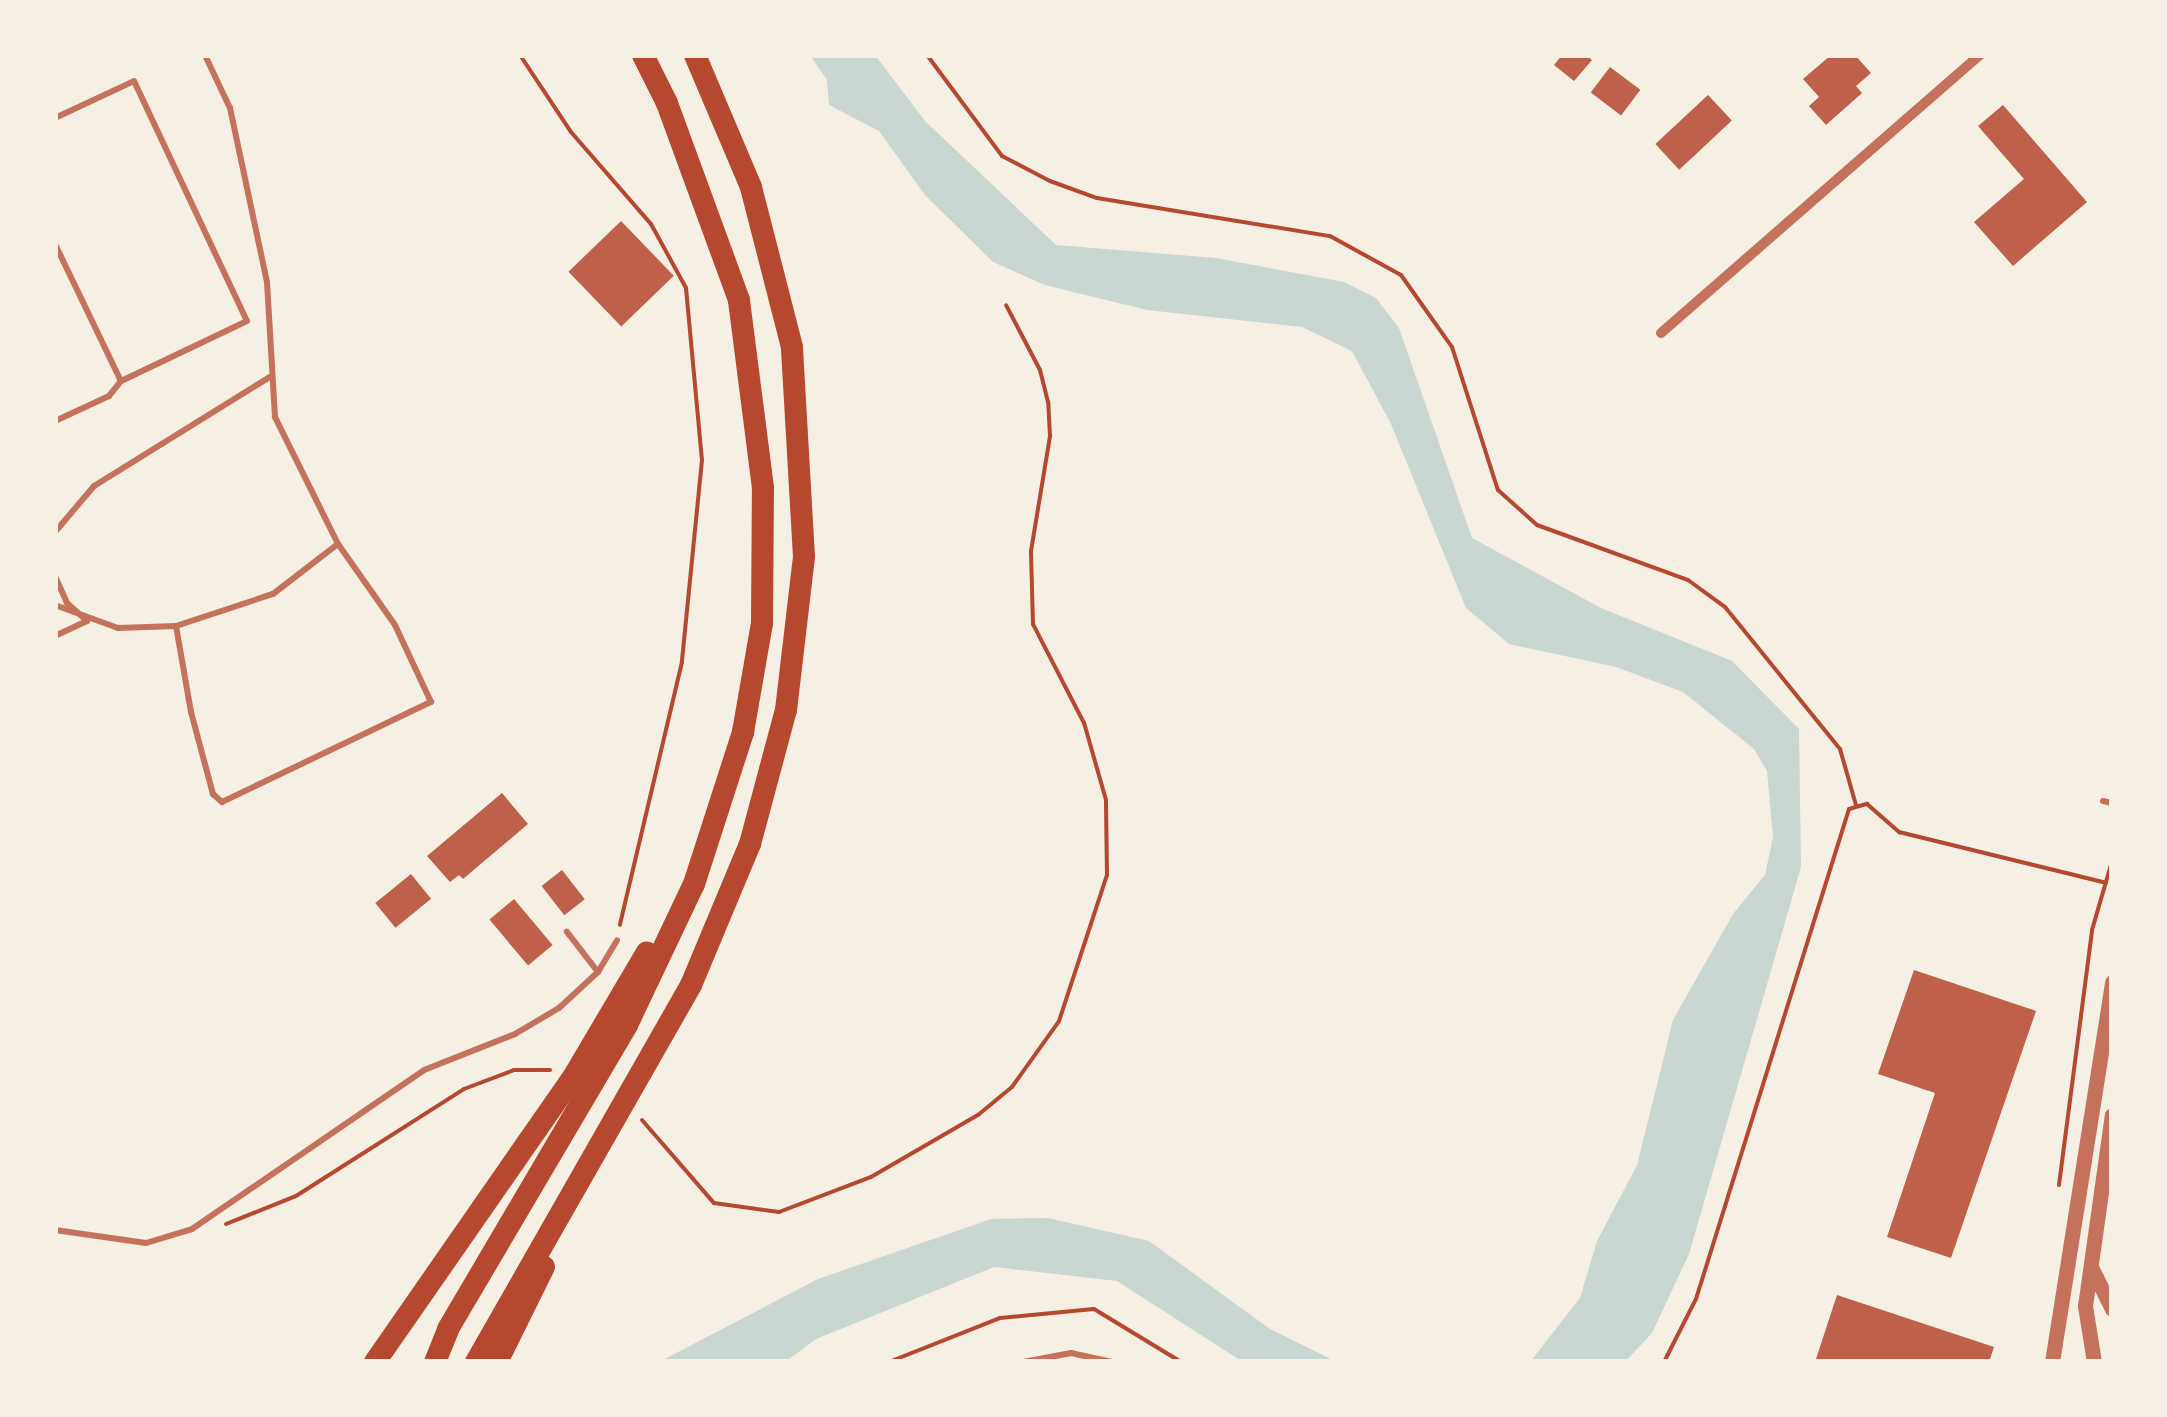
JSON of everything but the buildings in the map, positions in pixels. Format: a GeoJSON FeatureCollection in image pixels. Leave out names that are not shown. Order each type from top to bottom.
{"type":"FeatureCollection","features":[{"type":"Feature","properties":{"kind":"highway"},"geometry":{"type":"LineString","coordinates":[[435,1362],[448,1329],[551,1159],[619,1020],[680,881],[762,623],[763,488],[738,300],[644,55]]}},
{"type":"Feature","properties":{"kind":"highway"},"geometry":{"type":"LineString","coordinates":[[476,1362],[662,1035],[726,912],[770,782],[804,557],[792,348],[751,188],[695,55]]}},
{"type":"Feature","properties":{"kind":"highway"},"geometry":{"type":"LineString","coordinates":[[374,1362],[522,1148],[619,1020]]}},
{"type":"Feature","properties":{"kind":"highway"},"geometry":{"type":"LineString","coordinates":[[497,1362],[585,1172]]}},
{"type":"Feature","properties":{"kind":"street"},"geometry":{"type":"LineString","coordinates":[[1662,333],[1980,55]]}},
{"type":"Feature","properties":{"kind":"street"},"geometry":{"type":"LineString","coordinates":[[2052,1362],[2112,982]]}},
{"type":"Feature","properties":{"kind":"street"},"geometry":{"type":"LineString","coordinates":[[2094,1362],[2084,1334],[2089,1259],[2112,1115]]}},
{"type":"Feature","properties":{"kind":"street"},"geometry":{"type":"LineString","coordinates":[[2089,1259],[2097,1288],[2112,1309]]}},
{"type":"Feature","properties":{"kind":"lane"},"geometry":{"type":"LineString","coordinates":[[176,626],[191,712],[213,794],[222,802],[431,702],[395,625],[338,544],[275,417],[267,282],[230,108],[205,55]]}},
{"type":"Feature","properties":{"kind":"lane"},"geometry":{"type":"LineString","coordinates":[[55,118],[134,81],[247,321],[121,381],[109,396],[55,421]]}},
{"type":"Feature","properties":{"kind":"lane"},"geometry":{"type":"LineString","coordinates":[[55,244],[121,381]]}},
{"type":"Feature","properties":{"kind":"lane"},"geometry":{"type":"LineString","coordinates":[[55,532],[94,486],[270,377]]}},
{"type":"Feature","properties":{"kind":"lane"},"geometry":{"type":"LineString","coordinates":[[55,605],[88,621],[118,628],[176,626],[273,594],[338,544]]}},
{"type":"Feature","properties":{"kind":"lane"},"geometry":{"type":"LineString","coordinates":[[55,576],[67,603],[88,621]]}},
{"type":"Feature","properties":{"kind":"lane"},"geometry":{"type":"LineString","coordinates":[[55,636],[88,621]]}},
{"type":"Feature","properties":{"kind":"lane"},"geometry":{"type":"LineString","coordinates":[[2103,801],[2112,803]]}},
{"type":"Feature","properties":{"kind":"lane"},"geometry":{"type":"LineString","coordinates":[[567,932],[598,972]]}},
{"type":"Feature","properties":{"kind":"lane"},"geometry":{"type":"LineString","coordinates":[[55,1230],[146,1243],[192,1229],[424,1070],[515,1034],[559,1008],[598,972],[617,940]]}},
{"type":"Feature","properties":{"kind":"lane"},"geometry":{"type":"LineString","coordinates":[[1023,1362],[1071,1353],[1112,1362]]}},
{"type":"Feature","properties":{"kind":"path"},"geometry":{"type":"LineString","coordinates":[[520,55],[571,132],[652,224],[686,288],[702,460],[682,662],[617,940]]}},
{"type":"Feature","properties":{"kind":"path"},"geometry":{"type":"LineString","coordinates":[[926,55],[1002,156],[1050,181],[1097,198],[1330,236],[1401,274],[1452,347],[1498,490],[1537,525],[1688,580],[1725,607],[1840,748],[1856,805],[1843,825],[1696,1299],[1664,1362]]}},
{"type":"Feature","properties":{"kind":"path"},"geometry":{"type":"LineString","coordinates":[[631,1114],[662,1137],[714,1203],[779,1212],[870,1178],[978,1115],[1037,1058],[1059,1020],[1107,875],[1106,800],[1084,723],[1032,624],[1030,564],[1050,436],[1048,402],[1040,370],[1006,305]]}},
{"type":"Feature","properties":{"kind":"path"},"geometry":{"type":"LineString","coordinates":[[1856,805],[1868,804],[1898,832],[2106,883]]}},
{"type":"Feature","properties":{"kind":"path"},"geometry":{"type":"LineString","coordinates":[[2057,1201],[2092,930],[2112,861]]}},
{"type":"Feature","properties":{"kind":"path"},"geometry":{"type":"LineString","coordinates":[[192,1229],[270,1211],[464,1089],[514,1070],[552,1070]]}},
{"type":"Feature","properties":{"kind":"path"},"geometry":{"type":"LineString","coordinates":[[889,1362],[1000,1318],[1094,1309],[1181,1362]]}},
{"type":"Feature","properties":{"kind":"shaded area"},"geometry":{"type":"Polygon","coordinates":[[[810,55],[875,55],[925,121],[1056,245],[1216,258],[1344,282],[1376,298],[1399,328],[1472,538],[1601,608],[1732,661],[1799,729],[1801,867],[1689,1254],[1652,1333],[1625,1362],[1530,1362],[1580,1298],[1597,1241],[1637,1165],[1673,1020],[1733,914],[1765,875],[1773,837],[1767,771],[1754,749],[1683,692],[1616,667],[1509,644],[1466,608],[1391,424],[1352,351],[1302,327],[1147,310],[1045,285],[993,262],[925,195],[879,131],[829,105],[827,80],[810,55]]]}},
{"type":"Feature","properties":{"kind":"shaded area"},"geometry":{"type":"Polygon","coordinates":[[[1048,1218],[1149,1241],[1270,1329],[1337,1362],[1243,1362],[1117,1281],[994,1267],[816,1339],[785,1362],[659,1362],[818,1279],[991,1219],[1048,1218]]]}}]}
